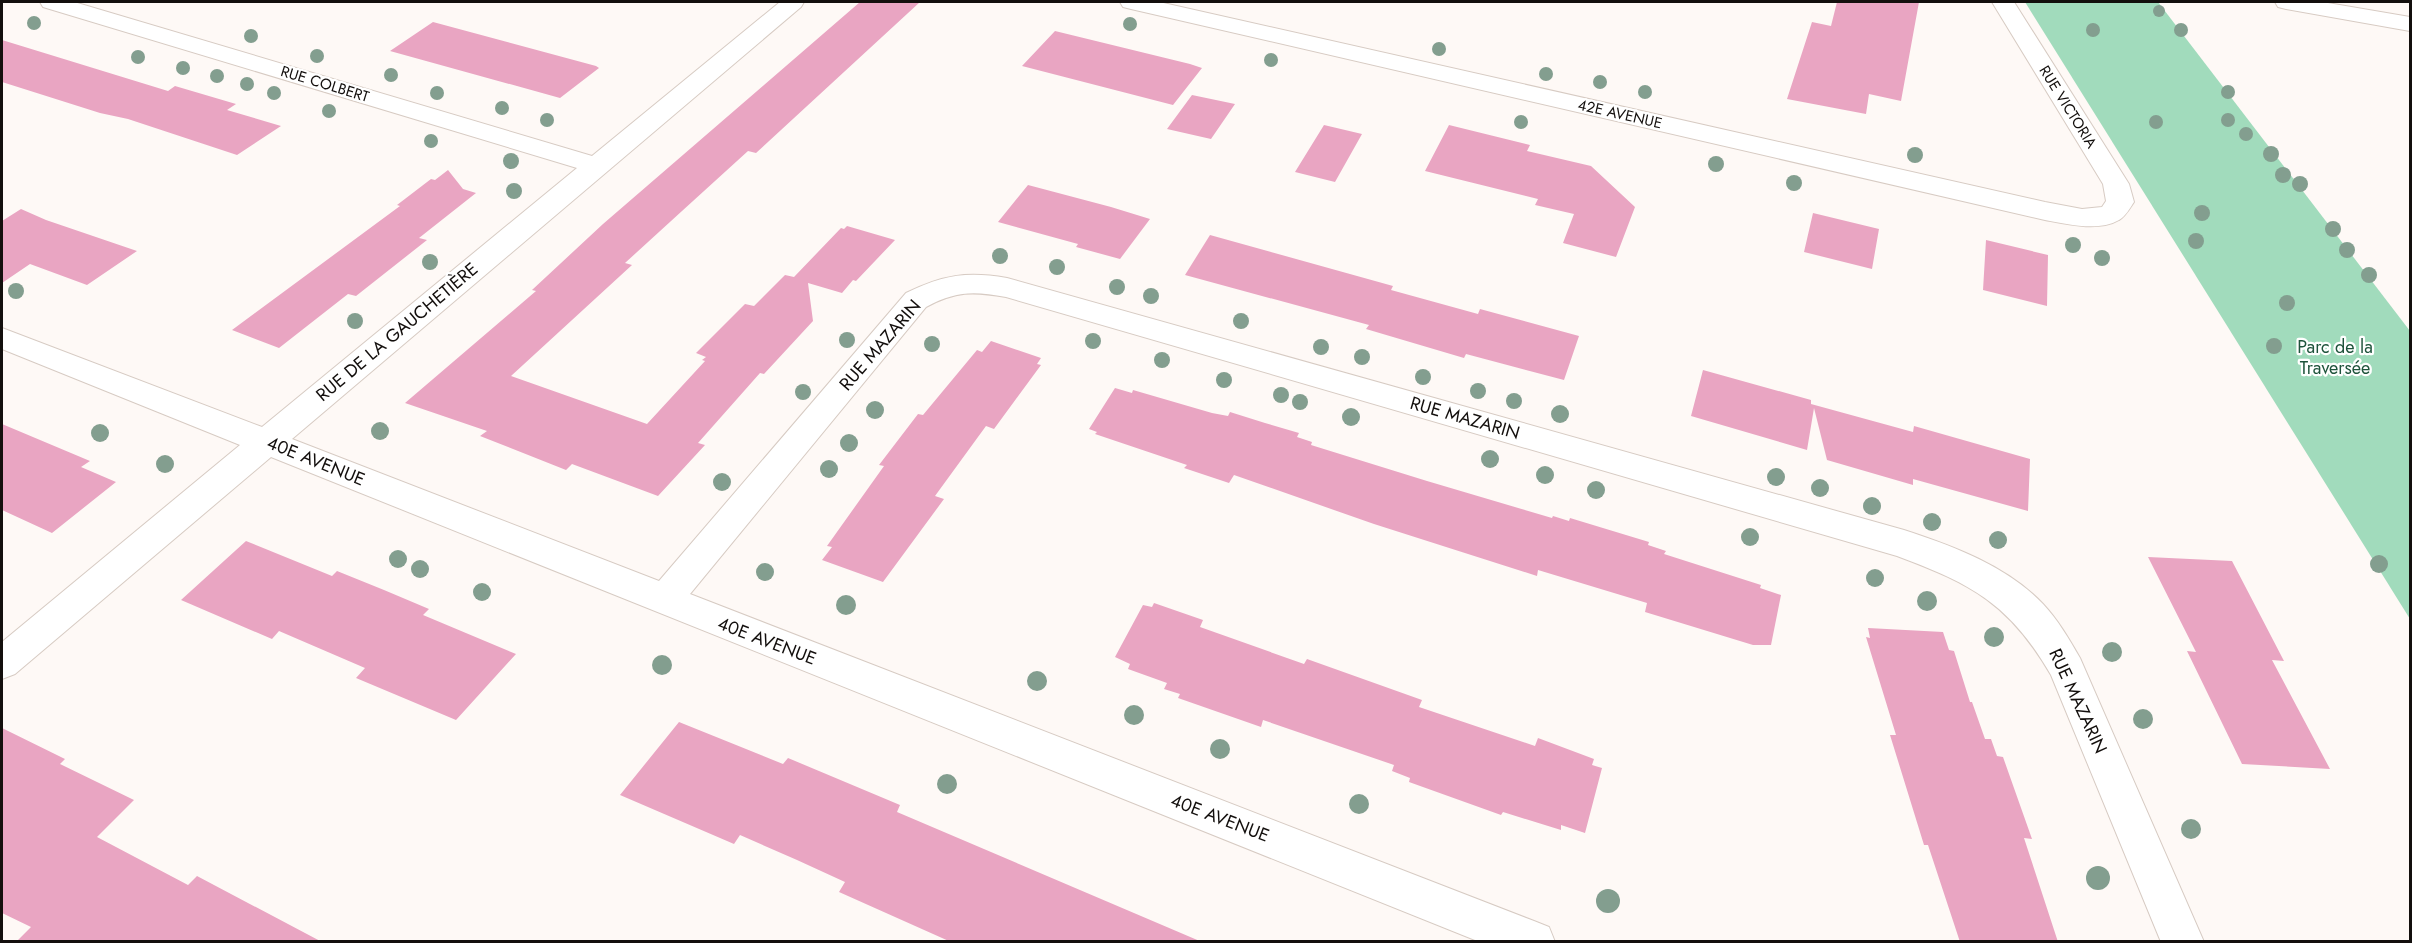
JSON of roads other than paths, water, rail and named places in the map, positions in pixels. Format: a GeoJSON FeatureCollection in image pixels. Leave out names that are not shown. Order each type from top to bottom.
{"type":"FeatureCollection","features":[{"type":"Feature","properties":{"kind":"street","name":"RUE COLBERT"},"geometry":{"type":"LineString","coordinates":[[51,2],[598,166]]}},
{"type":"Feature","properties":{"kind":"street","name":"RUE DE LA GAUCHETIÈRE"},"geometry":{"type":"LineString","coordinates":[[2,663],[793,2]]}},
{"type":"Feature","properties":{"kind":"street","name":"42E AVENUE"},"geometry":{"type":"LineString","coordinates":[[1131,2],[2045,211],[2082,218],[2111,214]]}},
{"type":"Feature","properties":{"kind":"street","name":"RUE VICTORIA"},"geometry":{"type":"LineString","coordinates":[[2002,2],[2116,184],[2120,202],[2111,214]]}},
{"type":"Feature","properties":{"kind":"street"},"geometry":{"type":"LineString","coordinates":[[2286,2],[2410,24]]}},
{"type":"Feature","properties":{"kind":"street","name":"RUE MAZARIN"},"geometry":{"type":"LineString","coordinates":[[664,600],[916,300],[944,285],[975,282],[1007,288],[1904,544],[1957,564],[2005,592],[2042,628],[2067,669],[2183,942]]}},
{"type":"Feature","properties":{"kind":"street","name":"40E AVENUE"},"geometry":{"type":"LineString","coordinates":[[2,338],[1534,942]]}},
{"type":"Feature","properties":{"kind":"park label","name":"Parc de la Traversée"},"geometry":{"type":"Point","coordinates":[2335,357]}}]}
